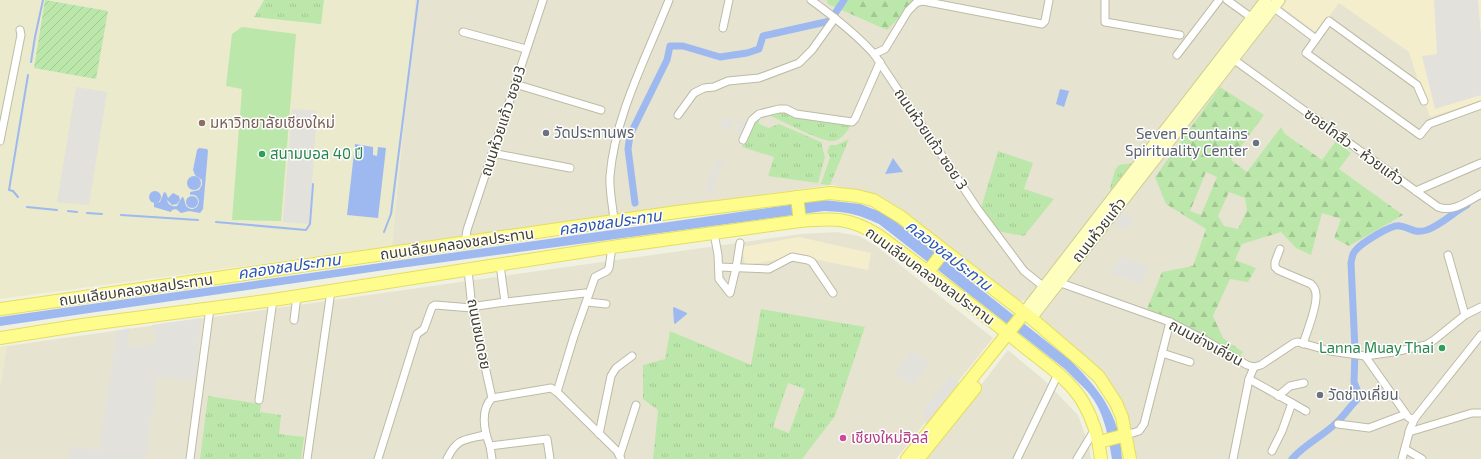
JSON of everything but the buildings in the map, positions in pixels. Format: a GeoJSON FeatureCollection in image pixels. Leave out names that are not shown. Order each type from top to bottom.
{"type":"FeatureCollection","features":[{"type":"Feature","properties":{"kind":"main road","name":"ถนนห้วยแก้ว"},"geometry":{"type":"LineString","coordinates":[[918,459],[1027,315],[1058,282],[1229,56],[1252,18],[1273,2]]}},
{"type":"Feature","properties":{"kind":"main road","name":"ถนนห้วยแก้ว"},"geometry":{"type":"LineString","coordinates":[[1027,315],[1044,287],[1273,2]]}},
{"type":"Feature","properties":{"kind":"main road","name":"ถนนเลียบคลองชลประทาน"},"geometry":{"type":"LineString","coordinates":[[0,309],[614,221],[797,199],[830,193],[857,196],[873,200],[901,217],[942,253],[1027,315],[1099,377],[1116,403],[1122,417],[1130,459]]}},
{"type":"Feature","properties":{"kind":"main road"},"geometry":{"type":"LineString","coordinates":[[797,199],[800,219]]}},
{"type":"Feature","properties":{"kind":"main road","name":"ถนนเลียบคลองชลประทาน"},"geometry":{"type":"LineString","coordinates":[[0,338],[82,325],[273,300],[612,247],[714,234],[800,219],[841,220],[859,225],[878,235],[929,270],[1058,374],[1070,386],[1082,402],[1095,429],[1102,459]]}},
{"type":"Feature","properties":{"kind":"main road"},"geometry":{"type":"LineString","coordinates":[[929,270],[942,253]]}},
{"type":"Feature","properties":{"kind":"main road","name":"ถนนห้วยแก้ว"},"geometry":{"type":"LineString","coordinates":[[907,459],[1011,336]]}},
{"type":"Feature","properties":{"kind":"main road"},"geometry":{"type":"LineString","coordinates":[[1099,442],[1126,435]]}},
{"type":"Feature","properties":{"kind":"street","name":"ถนนห้วยแก้ว ซอย3"},"geometry":{"type":"LineString","coordinates":[[465,243],[467,230],[542,0]]}},
{"type":"Feature","properties":{"kind":"street"},"geometry":{"type":"LineString","coordinates":[[614,221],[610,177],[624,110],[669,0]]}},
{"type":"Feature","properties":{"kind":"street"},"geometry":{"type":"LineString","coordinates":[[723,28],[729,0]]}},
{"type":"Feature","properties":{"kind":"street","name":"ถนนห้วยแก้ว ซอย 3"},"geometry":{"type":"LineString","coordinates":[[811,0],[864,43],[874,54],[977,208],[1024,271],[1044,287]]}},
{"type":"Feature","properties":{"kind":"street"},"geometry":{"type":"LineString","coordinates":[[874,54],[885,49],[908,11],[916,3],[923,1],[1042,24],[1045,21],[1049,0]]}},
{"type":"Feature","properties":{"kind":"street"},"geometry":{"type":"LineString","coordinates":[[1105,0],[1105,22],[1180,35]]}},
{"type":"Feature","properties":{"kind":"street"},"geometry":{"type":"LineString","coordinates":[[1177,55],[1219,0]]}},
{"type":"Feature","properties":{"kind":"street"},"geometry":{"type":"LineString","coordinates":[[1227,0],[1252,18]]}},
{"type":"Feature","properties":{"kind":"street"},"geometry":{"type":"LineString","coordinates":[[1273,2],[1316,39]]}},
{"type":"Feature","properties":{"kind":"street"},"geometry":{"type":"LineString","coordinates":[[678,115],[694,94],[704,88],[714,87],[728,81],[759,78],[799,63],[812,50],[832,16]]}},
{"type":"Feature","properties":{"kind":"street"},"geometry":{"type":"LineString","coordinates":[[1424,101],[1417,84],[1329,21],[1306,53],[1420,135],[1429,124],[1481,105]]}},
{"type":"Feature","properties":{"kind":"street"},"geometry":{"type":"LineString","coordinates":[[0,130],[20,30],[21,35],[0,141]]}},
{"type":"Feature","properties":{"kind":"street"},"geometry":{"type":"LineString","coordinates":[[463,32],[526,49]]}},
{"type":"Feature","properties":{"kind":"street","name":"ซอยโกสึว - ห้วยแก้ว"},"geometry":{"type":"LineString","coordinates":[[1229,56],[1438,207],[1443,209],[1458,206],[1481,194]]}},
{"type":"Feature","properties":{"kind":"street"},"geometry":{"type":"LineString","coordinates":[[743,140],[752,120],[759,114],[780,109],[786,109],[796,114],[852,122],[855,119],[880,62]]}},
{"type":"Feature","properties":{"kind":"street"},"geometry":{"type":"LineString","coordinates":[[515,84],[601,110]]}},
{"type":"Feature","properties":{"kind":"street"},"geometry":{"type":"LineString","coordinates":[[492,153],[570,168]]}},
{"type":"Feature","properties":{"kind":"street"},"geometry":{"type":"LineString","coordinates":[[1416,191],[1481,163]]}},
{"type":"Feature","properties":{"kind":"street"},"geometry":{"type":"LineString","coordinates":[[714,234],[717,245],[719,279],[730,293],[740,243]]}},
{"type":"Feature","properties":{"kind":"street"},"geometry":{"type":"LineString","coordinates":[[557,392],[574,336],[595,277],[607,271],[609,268],[612,247]]}},
{"type":"Feature","properties":{"kind":"street"},"geometry":{"type":"LineString","coordinates":[[1280,249],[1275,262],[1275,267],[1278,270],[1311,284],[1315,288],[1316,302],[1303,344],[1330,351],[1365,356],[1400,351],[1426,345],[1465,315],[1481,306]]}},
{"type":"Feature","properties":{"kind":"street"},"geometry":{"type":"LineString","coordinates":[[1448,255],[1465,315]]}},
{"type":"Feature","properties":{"kind":"street"},"geometry":{"type":"LineString","coordinates":[[719,267],[769,269],[792,257],[808,260],[812,262],[833,293]]}},
{"type":"Feature","properties":{"kind":"street"},"geometry":{"type":"LineString","coordinates":[[500,265],[505,302]]}},
{"type":"Feature","properties":{"kind":"street","name":"ถนนชมดอย"},"geometry":{"type":"LineString","coordinates":[[468,270],[492,398]]}},
{"type":"Feature","properties":{"kind":"street","name":"ถนนช่างเคี่ยน"},"geometry":{"type":"LineString","coordinates":[[1058,282],[1170,322],[1205,340],[1247,365],[1254,367],[1261,365],[1294,343],[1303,344]]}},
{"type":"Feature","properties":{"kind":"street"},"geometry":{"type":"LineString","coordinates":[[307,459],[331,291]]}},
{"type":"Feature","properties":{"kind":"street"},"geometry":{"type":"LineString","coordinates":[[378,459],[417,334],[424,329],[432,307],[435,305],[475,307],[585,293]]}},
{"type":"Feature","properties":{"kind":"street"},"geometry":{"type":"LineString","coordinates":[[294,320],[297,296]]}},
{"type":"Feature","properties":{"kind":"street"},"geometry":{"type":"LineString","coordinates":[[259,400],[273,300]]}},
{"type":"Feature","properties":{"kind":"street"},"geometry":{"type":"LineString","coordinates":[[586,302],[606,304]]}},
{"type":"Feature","properties":{"kind":"street"},"geometry":{"type":"LineString","coordinates":[[190,459],[210,308]]}},
{"type":"Feature","properties":{"kind":"street"},"geometry":{"type":"LineString","coordinates":[[1126,435],[1139,431],[1144,424],[1170,322]]}},
{"type":"Feature","properties":{"kind":"street"},"geometry":{"type":"LineString","coordinates":[[1338,424],[1369,428],[1409,417],[1481,335]]}},
{"type":"Feature","properties":{"kind":"street"},"geometry":{"type":"LineString","coordinates":[[1162,353],[1190,362]]}},
{"type":"Feature","properties":{"kind":"street"},"geometry":{"type":"LineString","coordinates":[[599,434],[611,376],[616,368],[632,356]]}},
{"type":"Feature","properties":{"kind":"street"},"geometry":{"type":"LineString","coordinates":[[1365,356],[1409,417],[1410,430],[1402,459]]}},
{"type":"Feature","properties":{"kind":"street"},"geometry":{"type":"LineString","coordinates":[[1233,459],[1249,379],[1254,367]]}},
{"type":"Feature","properties":{"kind":"street"},"geometry":{"type":"LineString","coordinates":[[1017,459],[1058,374]]}},
{"type":"Feature","properties":{"kind":"street"},"geometry":{"type":"LineString","coordinates":[[1249,379],[1306,411]]}},
{"type":"Feature","properties":{"kind":"street"},"geometry":{"type":"LineString","coordinates":[[1278,396],[1290,386],[1304,383]]}},
{"type":"Feature","properties":{"kind":"street"},"geometry":{"type":"LineString","coordinates":[[492,459],[490,446],[485,435],[485,412],[488,402],[492,398],[545,388],[551,388],[557,392],[621,457]]}},
{"type":"Feature","properties":{"kind":"street"},"geometry":{"type":"LineString","coordinates":[[1272,451],[1282,431],[1292,404]]}},
{"type":"Feature","properties":{"kind":"street"},"geometry":{"type":"LineString","coordinates":[[621,457],[636,405]]}},
{"type":"Feature","properties":{"kind":"street"},"geometry":{"type":"LineString","coordinates":[[1410,430],[1472,413],[1481,413]]}},
{"type":"Feature","properties":{"kind":"street"},"geometry":{"type":"LineString","coordinates":[[1078,459],[1095,429]]}},
{"type":"Feature","properties":{"kind":"street"},"geometry":{"type":"LineString","coordinates":[[447,459],[452,449],[458,442],[485,435]]}},
{"type":"Feature","properties":{"kind":"street"},"geometry":{"type":"LineString","coordinates":[[490,446],[548,439],[550,459]]}},
{"type":"Feature","properties":{"kind":"street"},"geometry":{"type":"LineString","coordinates":[[1405,450],[1422,459]]}},
{"type":"Feature","properties":{"kind":"shaded area","name":"มหาวิทยาลัยเชียงใหม่"},"geometry":{"type":"Polygon","coordinates":[[[0,0],[415,0],[392,246],[0,299],[0,0]]]}},
{"type":"Feature","properties":{"kind":"shaded area"},"geometry":{"type":"Polygon","coordinates":[[[415,0],[1259,0],[1030,300],[1017,301],[907,215],[872,193],[831,185],[392,246],[415,0]]]}},
{"type":"Feature","properties":{"kind":"shaded area"},"geometry":{"type":"Polygon","coordinates":[[[1283,0],[1481,0],[1481,459],[1134,459],[1114,392],[1036,316],[1283,0]]]}},
{"type":"Feature","properties":{"kind":"shaded area"},"geometry":{"type":"Polygon","coordinates":[[[1287,0],[1481,0],[1481,101],[1430,117],[1409,52],[1339,3],[1317,33],[1282,7],[1287,0]]]}},
{"type":"Feature","properties":{"kind":"shaded area"},"geometry":{"type":"Polygon","coordinates":[[[1434,0],[1478,0],[1481,37],[1481,95],[1435,109],[1422,56],[1437,54],[1434,0]]]}},
{"type":"Feature","properties":{"kind":"shaded area"},"geometry":{"type":"Polygon","coordinates":[[[76,87],[107,92],[89,205],[57,202],[76,87]]]}},
{"type":"Feature","properties":{"kind":"shaded area"},"geometry":{"type":"Polygon","coordinates":[[[292,109],[317,111],[309,224],[283,222],[292,109]]]}},
{"type":"Feature","properties":{"kind":"shaded area"},"geometry":{"type":"Polygon","coordinates":[[[723,118],[747,122],[741,136],[736,134],[740,124],[733,121],[729,131],[719,127],[723,118]]]}},
{"type":"Feature","properties":{"kind":"shaded area"},"geometry":{"type":"Polygon","coordinates":[[[717,159],[723,161],[711,194],[705,192],[717,159]]]}},
{"type":"Feature","properties":{"kind":"shaded area"},"geometry":{"type":"Polygon","coordinates":[[[1122,212],[1134,220],[1126,231],[1114,223],[1122,212]]]}},
{"type":"Feature","properties":{"kind":"shaded area"},"geometry":{"type":"Polygon","coordinates":[[[837,232],[859,236],[876,246],[993,338],[896,459],[0,459],[0,386],[7,346],[801,234],[837,232]]]}},
{"type":"Feature","properties":{"kind":"shaded area"},"geometry":{"type":"Polygon","coordinates":[[[799,237],[871,253],[868,270],[799,256],[745,265],[742,247],[799,237]]]}},
{"type":"Feature","properties":{"kind":"shaded area"},"geometry":{"type":"Polygon","coordinates":[[[1122,256],[1149,267],[1141,284],[1110,273],[1122,256]]]}},
{"type":"Feature","properties":{"kind":"shaded area"},"geometry":{"type":"Polygon","coordinates":[[[201,318],[195,380],[158,377],[145,459],[69,459],[71,446],[99,450],[117,331],[129,328],[127,348],[157,343],[152,325],[201,318]]]}},
{"type":"Feature","properties":{"kind":"shaded area"},"geometry":{"type":"Polygon","coordinates":[[[7,346],[0,386],[0,347],[7,346]]]}},
{"type":"Feature","properties":{"kind":"shaded area"},"geometry":{"type":"Polygon","coordinates":[[[912,350],[929,363],[912,386],[895,373],[912,350]]]}},
{"type":"Feature","properties":{"kind":"shaded area"},"geometry":{"type":"Polygon","coordinates":[[[1008,350],[1044,380],[1078,415],[1089,446],[1091,459],[924,459],[1008,350]]]}},
{"type":"Feature","properties":{"kind":"shaded area"},"geometry":{"type":"Polygon","coordinates":[[[950,376],[959,383],[926,425],[924,410],[950,376]]]}},
{"type":"Feature","properties":{"kind":"green space"},"geometry":{"type":"Polygon","coordinates":[[[45,0],[108,11],[96,79],[34,68],[45,0]]]}},
{"type":"Feature","properties":{"kind":"green space"},"geometry":{"type":"Polygon","coordinates":[[[264,0],[324,0],[321,24],[254,17],[264,0]]]}},
{"type":"Feature","properties":{"kind":"green space"},"geometry":{"type":"Polygon","coordinates":[[[827,0],[916,0],[887,30],[828,4],[827,0]]]}},
{"type":"Feature","properties":{"kind":"green space","name":"สนามบอล 40 ปี"},"geometry":{"type":"Polygon","coordinates":[[[242,27],[296,34],[281,221],[232,220],[242,89],[226,86],[232,34],[242,27]]]}},
{"type":"Feature","properties":{"kind":"green space"},"geometry":{"type":"Polygon","coordinates":[[[1220,87],[1264,115],[1231,160],[1247,172],[1281,127],[1285,134],[1322,160],[1336,141],[1351,153],[1339,169],[1403,215],[1349,246],[1334,238],[1341,219],[1322,213],[1311,255],[1296,248],[1281,232],[1242,244],[1235,260],[1256,268],[1248,282],[1230,279],[1213,316],[1223,338],[1243,352],[1240,356],[1188,326],[1147,309],[1162,272],[1193,266],[1206,229],[1166,204],[1155,177],[1220,87]],[[1206,172],[1190,211],[1201,215],[1217,177],[1206,172]],[[1229,192],[1218,216],[1224,226],[1238,229],[1247,210],[1245,198],[1229,192]]]}},
{"type":"Feature","properties":{"kind":"green space"},"geometry":{"type":"Polygon","coordinates":[[[784,111],[796,118],[851,125],[840,138],[834,141],[828,141],[811,135],[767,114],[784,111]]]}},
{"type":"Feature","properties":{"kind":"green space"},"geometry":{"type":"Polygon","coordinates":[[[759,118],[759,124],[769,128],[779,124],[821,142],[825,157],[818,183],[768,176],[774,157],[742,147],[754,121],[759,118]]]}},
{"type":"Feature","properties":{"kind":"green space"},"geometry":{"type":"Polygon","coordinates":[[[849,139],[830,185],[821,184],[830,157],[827,152],[830,145],[836,145],[849,139]]]}},
{"type":"Feature","properties":{"kind":"green space"},"geometry":{"type":"Polygon","coordinates":[[[998,151],[1033,163],[1024,189],[1054,199],[1024,236],[997,231],[981,208],[998,151]]]}},
{"type":"Feature","properties":{"kind":"green space"},"geometry":{"type":"Polygon","coordinates":[[[1132,163],[1136,164],[1113,195],[1110,188],[1115,170],[1119,165],[1132,163]]]}},
{"type":"Feature","properties":{"kind":"green space"},"geometry":{"type":"Polygon","coordinates":[[[761,309],[865,327],[835,416],[802,459],[653,459],[658,410],[643,399],[643,365],[665,359],[670,331],[751,365],[761,309]],[[788,383],[773,427],[789,433],[805,389],[788,383]]]}},
{"type":"Feature","properties":{"kind":"green space"},"geometry":{"type":"Polygon","coordinates":[[[208,396],[261,404],[260,412],[281,415],[279,434],[304,437],[301,459],[200,459],[208,396]]]}},
{"type":"Feature","properties":{"kind":"water"},"geometry":{"type":"Polygon","coordinates":[[[1060,89],[1069,91],[1064,107],[1056,104],[1060,89]]]}},
{"type":"Feature","properties":{"kind":"water"},"geometry":{"type":"Polygon","coordinates":[[[355,144],[373,147],[373,155],[377,156],[378,147],[386,148],[378,218],[347,215],[355,144]]]}},
{"type":"Feature","properties":{"kind":"water"},"geometry":{"type":"Polygon","coordinates":[[[199,148],[207,149],[208,151],[203,209],[200,213],[189,211],[181,213],[176,209],[172,210],[171,212],[154,207],[154,203],[160,202],[164,192],[168,198],[173,193],[179,196],[180,200],[177,204],[172,205],[167,200],[170,205],[177,206],[183,197],[188,208],[193,209],[197,207],[199,202],[198,198],[195,195],[190,195],[190,192],[199,190],[202,185],[202,180],[195,175],[193,170],[197,150],[199,148]]]}},
{"type":"Feature","properties":{"kind":"water"},"geometry":{"type":"Polygon","coordinates":[[[893,158],[903,172],[885,174],[893,158]]]}},
{"type":"Feature","properties":{"kind":"water"},"geometry":{"type":"Polygon","coordinates":[[[191,176],[197,176],[201,180],[201,186],[197,190],[191,190],[187,186],[187,180],[191,176]]]}},
{"type":"Feature","properties":{"kind":"water"},"geometry":{"type":"Polygon","coordinates":[[[153,191],[157,191],[161,197],[157,203],[153,203],[149,199],[149,195],[153,191]]]}},
{"type":"Feature","properties":{"kind":"water"},"geometry":{"type":"Polygon","coordinates":[[[194,196],[197,197],[197,207],[190,208],[187,207],[186,200],[187,197],[194,196]]]}},
{"type":"Feature","properties":{"kind":"water"},"geometry":{"type":"Polygon","coordinates":[[[824,200],[860,204],[886,214],[1070,360],[1099,392],[1115,420],[1119,434],[1122,459],[1112,459],[1107,432],[1098,406],[1087,391],[1065,369],[879,224],[853,214],[840,212],[824,211],[385,270],[0,326],[0,317],[824,200]]]}},
{"type":"Feature","properties":{"kind":"water"},"geometry":{"type":"Polygon","coordinates":[[[674,307],[687,313],[675,324],[673,308],[674,307]]]}},
{"type":"Feature","properties":{"kind":"waterway"},"geometry":{"type":"LineString","coordinates":[[31,62],[43,0]]}},
{"type":"Feature","properties":{"kind":"waterway"},"geometry":{"type":"LineString","coordinates":[[384,232],[391,214],[418,0]]}},
{"type":"Feature","properties":{"kind":"waterway","name":"คลองชลประทาน"},"geometry":{"type":"LineString","coordinates":[[635,203],[628,149],[630,135],[667,60],[670,46],[683,46],[720,57],[747,53],[759,49],[763,36],[830,21],[844,0]]}},
{"type":"Feature","properties":{"kind":"waterway"},"geometry":{"type":"LineString","coordinates":[[18,197],[13,191],[9,190],[28,75]]}},
{"type":"Feature","properties":{"kind":"waterway"},"geometry":{"type":"LineString","coordinates":[[216,222],[306,230],[310,224],[313,184]]}},
{"type":"Feature","properties":{"kind":"waterway"},"geometry":{"type":"LineString","coordinates":[[1292,459],[1302,449],[1338,422],[1360,397],[1354,382],[1355,350],[1351,263],[1354,252],[1369,239],[1390,228],[1400,226],[1415,231],[1427,230],[1467,205]]}},
{"type":"Feature","properties":{"kind":"waterway"},"geometry":{"type":"LineString","coordinates":[[27,207],[57,210]]}},
{"type":"Feature","properties":{"kind":"waterway"},"geometry":{"type":"LineString","coordinates":[[68,211],[77,212]]}},
{"type":"Feature","properties":{"kind":"waterway"},"geometry":{"type":"LineString","coordinates":[[87,213],[102,214]]}},
{"type":"Feature","properties":{"kind":"waterway"},"geometry":{"type":"LineString","coordinates":[[121,215],[198,220]]}},
{"type":"Feature","properties":{"kind":"place","name":"มหาวิทยาลัยเชียงใหม่"},"geometry":{"type":"Point","coordinates":[202,123]}},
{"type":"Feature","properties":{"kind":"place","name":"วัดประทานพร"},"geometry":{"type":"Point","coordinates":[546,133]}},
{"type":"Feature","properties":{"kind":"place","name":"Seven Fountains Spirituality Center"},"geometry":{"type":"Point","coordinates":[1256,143]}},
{"type":"Feature","properties":{"kind":"place","name":"สนามบอล 40 ปี"},"geometry":{"type":"Point","coordinates":[262,154]}},
{"type":"Feature","properties":{"kind":"place","name":"Lanna Muay Thai"},"geometry":{"type":"Point","coordinates":[1442,348]}},
{"type":"Feature","properties":{"kind":"place","name":"วัดช่างเคี่ยน"},"geometry":{"type":"Point","coordinates":[1320,395]}},
{"type":"Feature","properties":{"kind":"place","name":"เชียงใหม่ฮิลล์"},"geometry":{"type":"Point","coordinates":[843,438]}}]}
